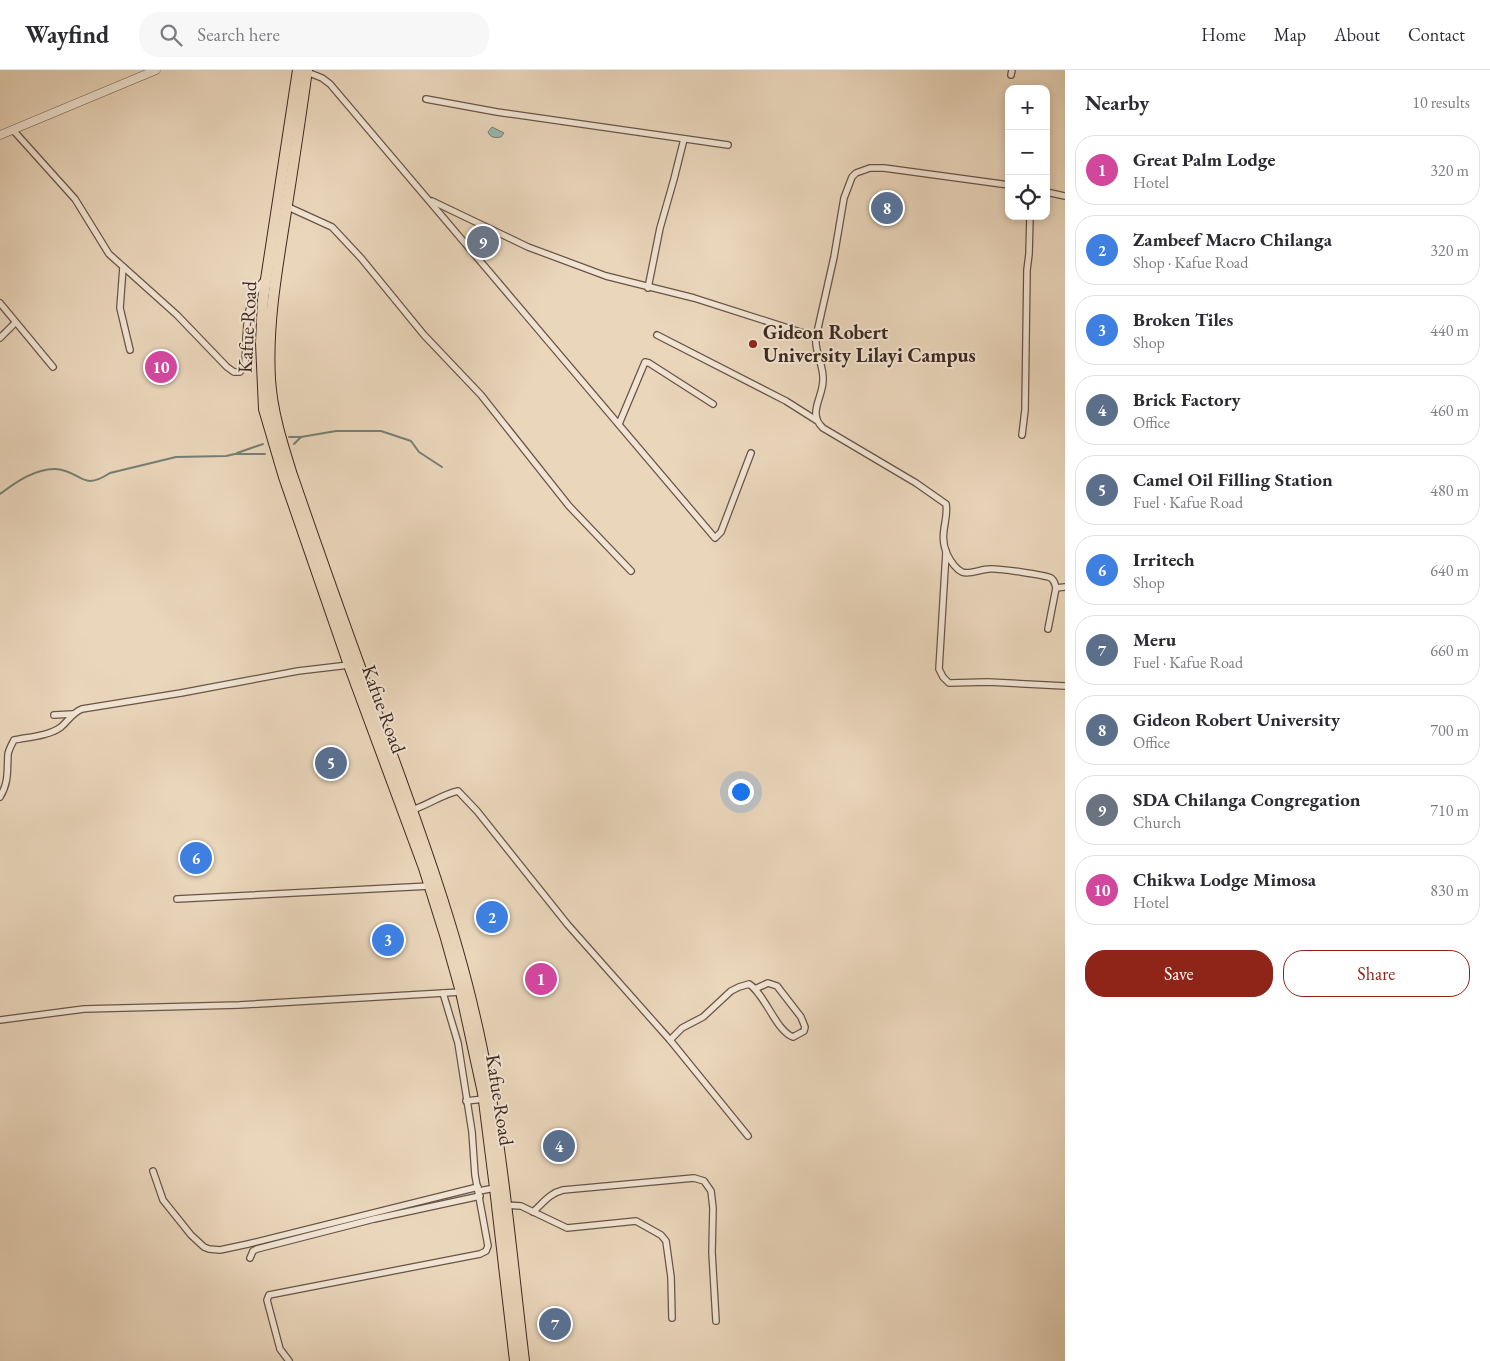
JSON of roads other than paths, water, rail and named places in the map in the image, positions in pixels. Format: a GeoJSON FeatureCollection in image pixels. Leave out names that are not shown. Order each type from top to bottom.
{"type":"FeatureCollection","features":[{"type":"Feature","properties":{"kind":"highway","name":"Kafue Road"},"geometry":{"type":"LineString","coordinates":[[304,71],[270,326],[270,379],[276,422],[295,484],[412,810],[448,918],[474,1011],[485,1059],[506,1205],[524,1361]]}},
{"type":"Feature","properties":{"kind":"highway","name":"Kafue Road"},"geometry":{"type":"LineString","coordinates":[[304,71],[266,277],[260,343],[262,395],[266,417],[284,477],[349,665],[430,886],[461,992],[484,1099],[515,1361]]}},
{"type":"Feature","properties":{"kind":"street"},"geometry":{"type":"LineString","coordinates":[[0,136],[156,70]]}},
{"type":"Feature","properties":{"kind":"street"},"geometry":{"type":"LineString","coordinates":[[304,71],[318,76],[330,84],[715,538],[721,532],[751,453]]}},
{"type":"Feature","properties":{"kind":"street"},"geometry":{"type":"LineString","coordinates":[[426,99],[507,113],[728,145]]}},
{"type":"Feature","properties":{"kind":"street"},"geometry":{"type":"LineString","coordinates":[[13,130],[75,200],[109,254],[165,303],[234,372],[242,370],[245,364],[251,302],[256,290],[266,277]]}},
{"type":"Feature","properties":{"kind":"street"},"geometry":{"type":"LineString","coordinates":[[648,288],[660,228],[684,139]]}},
{"type":"Feature","properties":{"kind":"street"},"geometry":{"type":"LineString","coordinates":[[816,420],[815,413],[824,377],[816,350],[816,337],[834,256],[844,198],[852,177],[856,173],[870,168],[884,168],[1005,184]]}},
{"type":"Feature","properties":{"kind":"street"},"geometry":{"type":"LineString","coordinates":[[1050,193],[1065,196]]}},
{"type":"Feature","properties":{"kind":"street"},"geometry":{"type":"LineString","coordinates":[[430,200],[528,247],[606,276],[694,298],[816,337]]}},
{"type":"Feature","properties":{"kind":"street"},"geometry":{"type":"LineString","coordinates":[[286,206],[332,227],[361,258],[424,334],[482,395],[569,506],[631,571]]}},
{"type":"Feature","properties":{"kind":"street"},"geometry":{"type":"LineString","coordinates":[[1022,435],[1025,402],[1027,270],[1030,220]]}},
{"type":"Feature","properties":{"kind":"street"},"geometry":{"type":"LineString","coordinates":[[123,266],[120,308],[130,350]]}},
{"type":"Feature","properties":{"kind":"street"},"geometry":{"type":"LineString","coordinates":[[0,303],[53,367]]}},
{"type":"Feature","properties":{"kind":"street"},"geometry":{"type":"LineString","coordinates":[[0,338],[16,323]]}},
{"type":"Feature","properties":{"kind":"street"},"geometry":{"type":"LineString","coordinates":[[657,334],[786,401],[816,420],[823,428],[914,482],[946,504],[943,529],[946,552],[940,669],[943,677],[950,683],[996,682],[1065,686]]}},
{"type":"Feature","properties":{"kind":"street"},"geometry":{"type":"LineString","coordinates":[[619,424],[645,362],[713,404]]}},
{"type":"Feature","properties":{"kind":"street"},"geometry":{"type":"LineString","coordinates":[[946,552],[963,572],[993,569],[1042,575],[1054,580],[1056,588],[1048,629]]}},
{"type":"Feature","properties":{"kind":"street"},"geometry":{"type":"LineString","coordinates":[[1056,588],[1065,587]]}},
{"type":"Feature","properties":{"kind":"street"},"geometry":{"type":"LineString","coordinates":[[0,797],[4,791],[9,772],[8,752],[14,740],[56,730],[73,714],[82,709],[280,674],[349,665]]}},
{"type":"Feature","properties":{"kind":"street"},"geometry":{"type":"LineString","coordinates":[[54,715],[73,714]]}},
{"type":"Feature","properties":{"kind":"street"},"geometry":{"type":"LineString","coordinates":[[412,810],[428,805],[451,792],[458,791],[478,811],[568,925],[670,1040],[748,1136]]}},
{"type":"Feature","properties":{"kind":"street"},"geometry":{"type":"LineString","coordinates":[[177,899],[430,886]]}},
{"type":"Feature","properties":{"kind":"street"},"geometry":{"type":"LineString","coordinates":[[670,1040],[682,1028],[703,1017],[738,987],[749,984],[755,989],[779,1024],[789,1035],[793,1037],[804,1031],[804,1023],[801,1017],[777,986],[768,984],[755,989]]}},
{"type":"Feature","properties":{"kind":"street"},"geometry":{"type":"LineString","coordinates":[[0,1020],[84,1009],[239,1005],[461,992]]}},
{"type":"Feature","properties":{"kind":"street"},"geometry":{"type":"LineString","coordinates":[[289,1361],[280,1349],[267,1300],[269,1295],[480,1254],[486,1251],[488,1246],[474,1163],[472,1132],[458,1043],[443,993]]}},
{"type":"Feature","properties":{"kind":"street"},"geometry":{"type":"LineString","coordinates":[[466,1101],[484,1099]]}},
{"type":"Feature","properties":{"kind":"street"},"geometry":{"type":"LineString","coordinates":[[153,1171],[163,1200],[204,1247],[215,1250],[496,1188]]}},
{"type":"Feature","properties":{"kind":"street"},"geometry":{"type":"LineString","coordinates":[[533,1212],[555,1192],[563,1190],[694,1178],[704,1181],[711,1191],[713,1208],[712,1252],[716,1321]]}},
{"type":"Feature","properties":{"kind":"street"},"geometry":{"type":"LineString","coordinates":[[250,1258],[257,1249],[479,1191]]}},
{"type":"Feature","properties":{"kind":"street"},"geometry":{"type":"LineString","coordinates":[[506,1205],[522,1206],[567,1228],[636,1222],[661,1235],[666,1242],[671,1277],[672,1318]]}},
{"type":"Feature","properties":{"kind":"water"},"geometry":{"type":"Polygon","coordinates":[[[492,127],[504,133],[501,137],[490,135],[488,132],[492,127]]]}},
{"type":"Feature","properties":{"kind":"waterway"},"geometry":{"type":"LineString","coordinates":[[294,444],[301,437],[336,431],[381,431],[411,441],[419,452],[442,467]]}},
{"type":"Feature","properties":{"kind":"waterway"},"geometry":{"type":"LineString","coordinates":[[289,437],[301,437]]}},
{"type":"Feature","properties":{"kind":"waterway"},"geometry":{"type":"LineString","coordinates":[[237,453],[263,444]]}},
{"type":"Feature","properties":{"kind":"waterway"},"geometry":{"type":"LineString","coordinates":[[0,494],[34,473],[49,469],[65,471],[87,481],[93,481],[110,473],[176,457],[265,454]]}},
{"type":"Feature","properties":{"kind":"place","name":"Gideon Robert University"},"geometry":{"type":"Point","coordinates":[887,208]}},
{"type":"Feature","properties":{"kind":"place","name":"SDA Chilanga Congregation"},"geometry":{"type":"Point","coordinates":[483,242]}},
{"type":"Feature","properties":{"kind":"place","name":"Gideon Robert University Lilayi Campus"},"geometry":{"type":"Point","coordinates":[753,344]}},
{"type":"Feature","properties":{"kind":"place","name":"Chikwa Lodge Mimosa"},"geometry":{"type":"Point","coordinates":[161,367]}},
{"type":"Feature","properties":{"kind":"place","name":"Camel Oil Filling Station"},"geometry":{"type":"Point","coordinates":[331,763]}},
{"type":"Feature","properties":{"kind":"place","name":"Irritech"},"geometry":{"type":"Point","coordinates":[196,858]}},
{"type":"Feature","properties":{"kind":"place","name":"Zambeef Macro Chilanga"},"geometry":{"type":"Point","coordinates":[492,917]}},
{"type":"Feature","properties":{"kind":"place","name":"Broken Tiles"},"geometry":{"type":"Point","coordinates":[388,940]}},
{"type":"Feature","properties":{"kind":"place","name":"Great Palm Lodge"},"geometry":{"type":"Point","coordinates":[541,979]}},
{"type":"Feature","properties":{"kind":"place","name":"Brick Factory"},"geometry":{"type":"Point","coordinates":[559,1146]}},
{"type":"Feature","properties":{"kind":"place","name":"Meru"},"geometry":{"type":"Point","coordinates":[555,1324]}}]}
